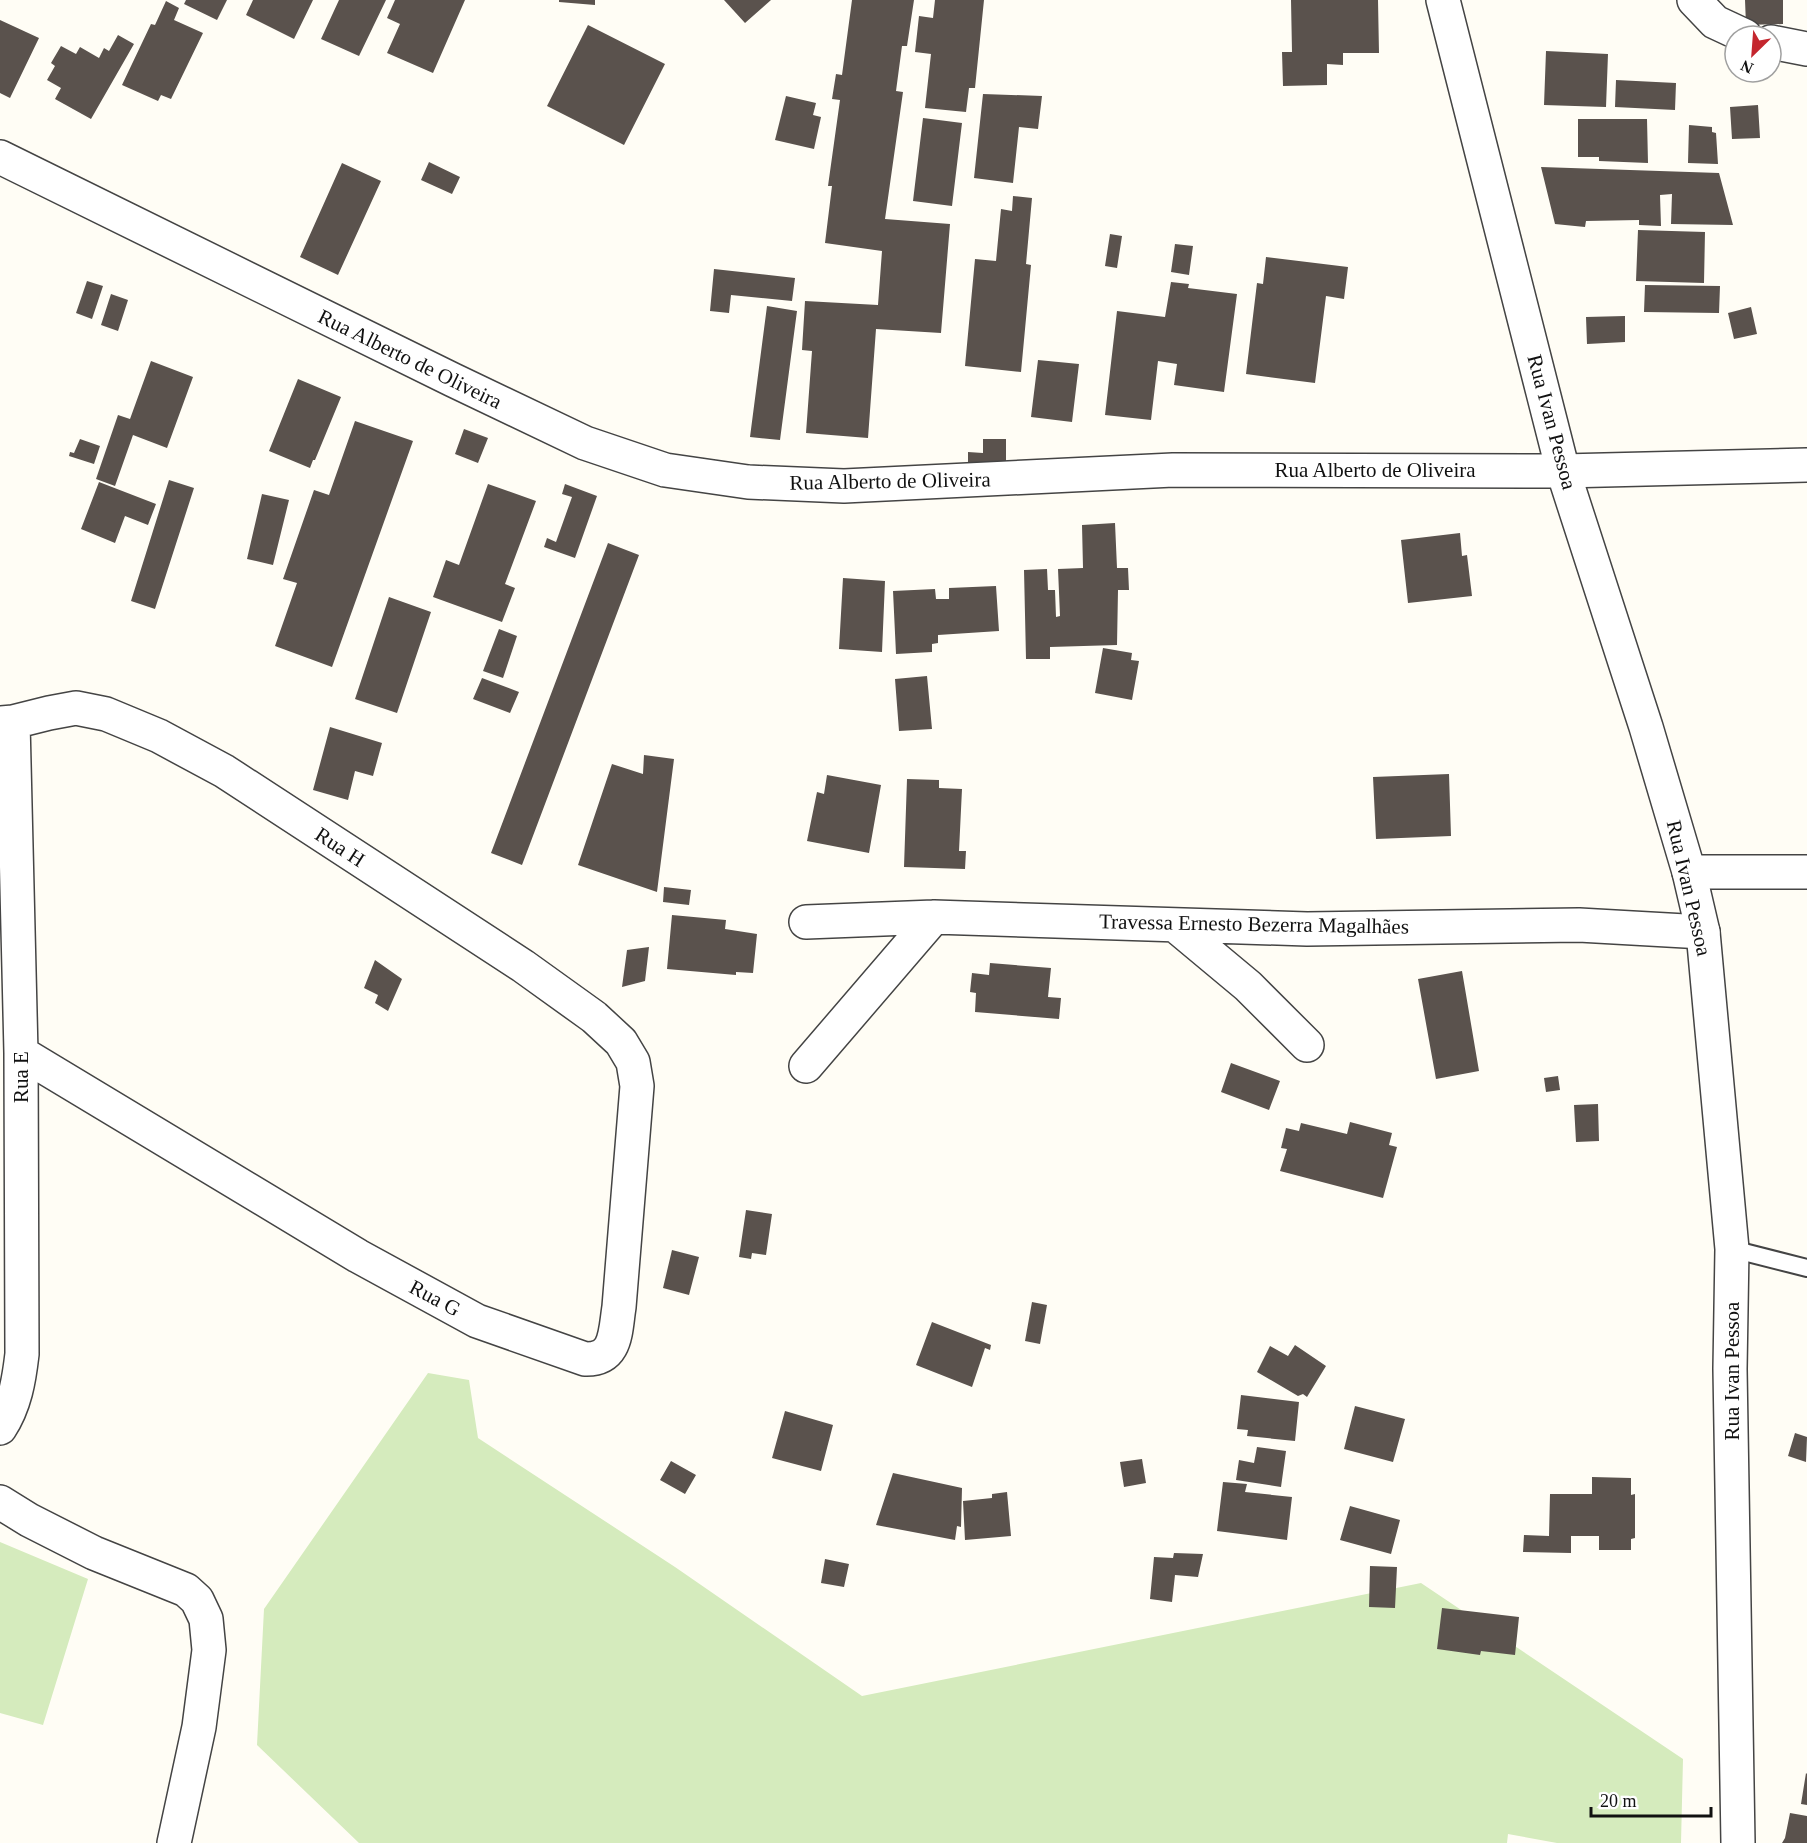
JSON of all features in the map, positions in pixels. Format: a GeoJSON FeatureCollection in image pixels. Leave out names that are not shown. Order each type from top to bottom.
{"type":"FeatureCollection","features":[{"type":"Feature","properties":{"kind":"street","name":"Rua Ivan Pessoa"},"geometry":{"type":"LineString","coordinates":[[1443,0],[1563,471],[1646,727],[1689,872],[1703,932],[1732,1249],[1731,1369],[1738,1843]]}},
{"type":"Feature","properties":{"kind":"street"},"geometry":{"type":"LineString","coordinates":[[1694,0],[1715,22],[1723,26]]}},
{"type":"Feature","properties":{"kind":"street"},"geometry":{"type":"LineString","coordinates":[[1783,44],[1807,49]]}},
{"type":"Feature","properties":{"kind":"street","name":"Rua Alberto de Oliveira"},"geometry":{"type":"LineString","coordinates":[[0,157],[575,438],[665,470],[748,482],[844,486],[1173,470],[1563,471],[1807,465]]}},
{"type":"Feature","properties":{"kind":"street","name":"Rua H"},"geometry":{"type":"LineString","coordinates":[[6,723],[76,708],[106,714],[159,736],[224,771],[523,966],[594,1017],[621,1042],[633,1062]]}},
{"type":"Feature","properties":{"kind":"street","name":"Rua E"},"geometry":{"type":"LineString","coordinates":[[0,1428],[7,1418],[18,1387],[22,1354],[21,1053],[6,723]]}},
{"type":"Feature","properties":{"kind":"street"},"geometry":{"type":"LineString","coordinates":[[1689,872],[1807,872]]}},
{"type":"Feature","properties":{"kind":"street"},"geometry":{"type":"LineString","coordinates":[[806,1066],[933,917]]}},
{"type":"Feature","properties":{"kind":"street","name":"Travessa Ernesto Bezerra Magalhães"},"geometry":{"type":"LineString","coordinates":[[806,922],[933,917],[1307,929],[1579,925],[1703,932]]}},
{"type":"Feature","properties":{"kind":"street"},"geometry":{"type":"LineString","coordinates":[[1176,926],[1248,986],[1307,1045]]}},
{"type":"Feature","properties":{"kind":"street","name":"Rua G"},"geometry":{"type":"LineString","coordinates":[[21,1053],[358,1256],[457,1310],[488,1325],[585,1359],[595,1360],[609,1351],[614,1340],[619,1307],[637,1086],[633,1062]]}},
{"type":"Feature","properties":{"kind":"street"},"geometry":{"type":"LineString","coordinates":[[0,1502],[29,1520],[94,1553],[186,1590],[197,1600],[206,1619],[209,1650],[199,1727],[174,1843]]}},
{"type":"Feature","properties":{"kind":"lane"},"geometry":{"type":"LineString","coordinates":[[1732,1249],[1807,1268]]}},
{"type":"Feature","properties":{"kind":"green space"},"geometry":{"type":"Polygon","coordinates":[[[428,1373],[469,1380],[478,1438],[675,1567],[862,1696],[1421,1583],[1683,1759],[1681,1843],[1557,1843],[1508,1834],[1507,1843],[359,1843],[257,1745],[264,1609],[428,1373]]]}},
{"type":"Feature","properties":{"kind":"green space"},"geometry":{"type":"Polygon","coordinates":[[[0,1542],[88,1579],[43,1725],[0,1713],[0,1542]]]}},
{"type":"Feature","properties":{"kind":"building"},"geometry":{"type":"Polygon","coordinates":[[[186,0],[227,0],[217,20],[184,4],[186,0]]]}},
{"type":"Feature","properties":{"kind":"building"},"geometry":{"type":"Polygon","coordinates":[[[253,0],[313,0],[294,39],[246,15],[253,0]]]}},
{"type":"Feature","properties":{"kind":"building"},"geometry":{"type":"Polygon","coordinates":[[[339,0],[386,0],[359,56],[321,39],[339,0]]]}},
{"type":"Feature","properties":{"kind":"building"},"geometry":{"type":"Polygon","coordinates":[[[395,0],[465,0],[433,73],[387,53],[400,24],[387,18],[395,0]]]}},
{"type":"Feature","properties":{"kind":"building"},"geometry":{"type":"Polygon","coordinates":[[[559,0],[595,0],[595,5],[559,2],[559,0]]]}},
{"type":"Feature","properties":{"kind":"building"},"geometry":{"type":"Polygon","coordinates":[[[724,0],[771,0],[745,23],[724,0]]]}},
{"type":"Feature","properties":{"kind":"building"},"geometry":{"type":"Polygon","coordinates":[[[852,0],[914,0],[907,46],[902,46],[896,91],[903,92],[885,219],[950,224],[941,333],[876,329],[868,438],[806,433],[812,351],[802,350],[805,301],[878,305],[882,251],[825,243],[832,186],[828,186],[840,100],[832,99],[836,74],[842,75],[852,0]]]}},
{"type":"Feature","properties":{"kind":"building"},"geometry":{"type":"Polygon","coordinates":[[[935,0],[984,0],[975,88],[969,88],[966,112],[925,108],[931,54],[915,52],[919,16],[933,18],[935,0]]]}},
{"type":"Feature","properties":{"kind":"building"},"geometry":{"type":"Polygon","coordinates":[[[1291,0],[1378,0],[1379,53],[1343,53],[1343,65],[1327,64],[1327,85],[1283,86],[1282,52],[1292,52],[1291,0]]]}},
{"type":"Feature","properties":{"kind":"building"},"geometry":{"type":"Polygon","coordinates":[[[1745,0],[1783,0],[1783,24],[1746,24],[1745,0]]]}},
{"type":"Feature","properties":{"kind":"building"},"geometry":{"type":"Polygon","coordinates":[[[166,1],[179,8],[174,20],[203,33],[171,99],[161,95],[158,101],[122,85],[151,24],[155,25],[166,1]]]}},
{"type":"Feature","properties":{"kind":"building"},"geometry":{"type":"Polygon","coordinates":[[[0,20],[39,38],[10,98],[0,93],[0,20]]]}},
{"type":"Feature","properties":{"kind":"building"},"geometry":{"type":"Polygon","coordinates":[[[588,25],[665,64],[624,145],[547,106],[588,25]]]}},
{"type":"Feature","properties":{"kind":"building"},"geometry":{"type":"Polygon","coordinates":[[[118,35],[134,44],[91,119],[55,99],[61,88],[47,80],[55,66],[51,63],[61,46],[76,54],[80,47],[99,58],[104,48],[109,51],[118,35]]]}},
{"type":"Feature","properties":{"kind":"building"},"geometry":{"type":"Polygon","coordinates":[[[1546,51],[1608,54],[1606,107],[1544,105],[1546,51]]]}},
{"type":"Feature","properties":{"kind":"building"},"geometry":{"type":"Polygon","coordinates":[[[1616,80],[1676,83],[1675,110],[1615,107],[1616,80]]]}},
{"type":"Feature","properties":{"kind":"building"},"geometry":{"type":"Polygon","coordinates":[[[983,94],[1042,96],[1038,129],[1019,127],[1013,183],[974,178],[983,94]]]}},
{"type":"Feature","properties":{"kind":"building"},"geometry":{"type":"Polygon","coordinates":[[[786,96],[816,103],[813,115],[821,117],[814,149],[775,140],[786,96]]]}},
{"type":"Feature","properties":{"kind":"building"},"geometry":{"type":"Polygon","coordinates":[[[1758,105],[1760,138],[1732,139],[1730,107],[1758,105]]]}},
{"type":"Feature","properties":{"kind":"building"},"geometry":{"type":"Polygon","coordinates":[[[923,118],[962,123],[952,206],[913,201],[923,118]]]}},
{"type":"Feature","properties":{"kind":"building"},"geometry":{"type":"Polygon","coordinates":[[[1578,119],[1647,119],[1648,163],[1599,161],[1599,157],[1578,157],[1578,119]]]}},
{"type":"Feature","properties":{"kind":"building"},"geometry":{"type":"Polygon","coordinates":[[[1689,125],[1712,127],[1712,132],[1716,133],[1718,164],[1688,163],[1689,125]]]}},
{"type":"Feature","properties":{"kind":"building"},"geometry":{"type":"Polygon","coordinates":[[[429,162],[460,177],[452,194],[421,180],[429,162]]]}},
{"type":"Feature","properties":{"kind":"building"},"geometry":{"type":"Polygon","coordinates":[[[342,163],[381,181],[338,275],[300,257],[342,163]]]}},
{"type":"Feature","properties":{"kind":"building"},"geometry":{"type":"Polygon","coordinates":[[[1541,167],[1719,173],[1733,225],[1671,224],[1672,194],[1660,195],[1661,226],[1639,225],[1639,220],[1586,221],[1585,227],[1555,224],[1541,167]]]}},
{"type":"Feature","properties":{"kind":"building"},"geometry":{"type":"Polygon","coordinates":[[[1013,196],[1032,198],[1026,264],[1031,265],[1021,372],[965,366],[975,259],[996,261],[1001,209],[1012,211],[1013,196]]]}},
{"type":"Feature","properties":{"kind":"building"},"geometry":{"type":"Polygon","coordinates":[[[1638,230],[1705,232],[1704,283],[1636,281],[1638,230]]]}},
{"type":"Feature","properties":{"kind":"building"},"geometry":{"type":"Polygon","coordinates":[[[1110,234],[1122,236],[1117,268],[1105,266],[1110,234]]]}},
{"type":"Feature","properties":{"kind":"building"},"geometry":{"type":"Polygon","coordinates":[[[1175,244],[1193,246],[1189,275],[1171,272],[1175,244]]]}},
{"type":"Feature","properties":{"kind":"building"},"geometry":{"type":"Polygon","coordinates":[[[1266,257],[1348,267],[1344,299],[1326,296],[1315,383],[1246,374],[1257,283],[1263,284],[1266,257]]]}},
{"type":"Feature","properties":{"kind":"building"},"geometry":{"type":"Polygon","coordinates":[[[714,269],[795,278],[792,301],[731,295],[729,313],[710,311],[714,269]]]}},
{"type":"Feature","properties":{"kind":"building"},"geometry":{"type":"Polygon","coordinates":[[[87,281],[103,286],[92,319],[76,313],[87,281]]]}},
{"type":"Feature","properties":{"kind":"building"},"geometry":{"type":"Polygon","coordinates":[[[1171,282],[1189,284],[1188,288],[1237,294],[1224,392],[1174,385],[1177,364],[1158,361],[1151,420],[1105,415],[1117,311],[1165,317],[1171,282]]]}},
{"type":"Feature","properties":{"kind":"building"},"geometry":{"type":"Polygon","coordinates":[[[1645,285],[1720,286],[1719,313],[1644,312],[1645,285]]]}},
{"type":"Feature","properties":{"kind":"building"},"geometry":{"type":"Polygon","coordinates":[[[111,294],[128,300],[118,331],[101,325],[111,294]]]}},
{"type":"Feature","properties":{"kind":"building"},"geometry":{"type":"Polygon","coordinates":[[[767,306],[797,311],[780,440],[750,437],[767,306]]]}},
{"type":"Feature","properties":{"kind":"building"},"geometry":{"type":"Polygon","coordinates":[[[1751,307],[1757,334],[1734,339],[1728,313],[1751,307]]]}},
{"type":"Feature","properties":{"kind":"building"},"geometry":{"type":"Polygon","coordinates":[[[1625,316],[1625,342],[1587,344],[1586,317],[1625,316]]]}},
{"type":"Feature","properties":{"kind":"building"},"geometry":{"type":"Polygon","coordinates":[[[1038,360],[1079,364],[1072,422],[1031,417],[1038,360]]]}},
{"type":"Feature","properties":{"kind":"building"},"geometry":{"type":"Polygon","coordinates":[[[151,361],[193,377],[167,448],[133,435],[115,486],[96,479],[118,415],[130,419],[151,361]]]}},
{"type":"Feature","properties":{"kind":"building"},"geometry":{"type":"Polygon","coordinates":[[[298,379],[341,397],[310,468],[269,451],[298,379]]]}},
{"type":"Feature","properties":{"kind":"building"},"geometry":{"type":"Polygon","coordinates":[[[355,421],[413,441],[332,667],[275,646],[297,583],[283,579],[314,490],[329,495],[355,421]]]}},
{"type":"Feature","properties":{"kind":"building"},"geometry":{"type":"Polygon","coordinates":[[[464,429],[488,438],[478,463],[455,454],[464,429]]]}},
{"type":"Feature","properties":{"kind":"building"},"geometry":{"type":"Polygon","coordinates":[[[80,439],[100,446],[94,464],[69,456],[70,452],[74,453],[80,439]]]}},
{"type":"Feature","properties":{"kind":"building"},"geometry":{"type":"Polygon","coordinates":[[[983,439],[1006,439],[1006,475],[968,475],[968,452],[983,453],[983,439]]]}},
{"type":"Feature","properties":{"kind":"building"},"geometry":{"type":"Polygon","coordinates":[[[169,480],[194,488],[155,609],[131,601],[169,480]]]}},
{"type":"Feature","properties":{"kind":"building"},"geometry":{"type":"Polygon","coordinates":[[[99,482],[156,504],[148,525],[125,516],[115,543],[81,529],[99,482]]]}},
{"type":"Feature","properties":{"kind":"building"},"geometry":{"type":"Polygon","coordinates":[[[488,484],[536,501],[505,584],[515,588],[502,622],[433,597],[446,560],[459,565],[488,484]]]}},
{"type":"Feature","properties":{"kind":"building"},"geometry":{"type":"Polygon","coordinates":[[[565,484],[597,496],[575,558],[544,547],[547,538],[556,542],[572,497],[562,494],[565,484]]]}},
{"type":"Feature","properties":{"kind":"building"},"geometry":{"type":"Polygon","coordinates":[[[262,494],[289,500],[273,565],[247,559],[262,494]]]}},
{"type":"Feature","properties":{"kind":"building"},"geometry":{"type":"Polygon","coordinates":[[[1115,523],[1117,568],[1128,568],[1129,590],[1118,590],[1117,645],[1050,647],[1050,659],[1026,659],[1024,570],[1047,569],[1048,590],[1055,590],[1056,617],[1060,616],[1058,569],[1083,568],[1082,525],[1115,523]]]}},
{"type":"Feature","properties":{"kind":"building"},"geometry":{"type":"Polygon","coordinates":[[[1460,533],[1462,556],[1467,555],[1472,596],[1408,603],[1401,540],[1460,533]]]}},
{"type":"Feature","properties":{"kind":"building"},"geometry":{"type":"Polygon","coordinates":[[[608,543],[639,555],[522,865],[491,853],[608,543]]]}},
{"type":"Feature","properties":{"kind":"building"},"geometry":{"type":"Polygon","coordinates":[[[843,578],[885,581],[882,652],[839,649],[843,578]]]}},
{"type":"Feature","properties":{"kind":"building"},"geometry":{"type":"Polygon","coordinates":[[[996,586],[999,631],[938,635],[938,643],[932,644],[932,652],[896,654],[893,591],[935,589],[936,599],[949,599],[949,588],[996,586]]]}},
{"type":"Feature","properties":{"kind":"building"},"geometry":{"type":"Polygon","coordinates":[[[389,597],[431,612],[397,713],[355,699],[389,597]]]}},
{"type":"Feature","properties":{"kind":"building"},"geometry":{"type":"Polygon","coordinates":[[[499,629],[517,636],[503,678],[483,671],[499,629]]]}},
{"type":"Feature","properties":{"kind":"building"},"geometry":{"type":"Polygon","coordinates":[[[1103,648],[1132,653],[1131,660],[1139,661],[1132,700],[1095,693],[1103,648]]]}},
{"type":"Feature","properties":{"kind":"building"},"geometry":{"type":"Polygon","coordinates":[[[927,676],[932,729],[899,731],[895,679],[927,676]]]}},
{"type":"Feature","properties":{"kind":"building"},"geometry":{"type":"Polygon","coordinates":[[[482,678],[519,692],[510,713],[473,699],[482,678]]]}},
{"type":"Feature","properties":{"kind":"building"},"geometry":{"type":"Polygon","coordinates":[[[330,727],[382,743],[373,776],[355,771],[348,800],[313,790],[330,727]]]}},
{"type":"Feature","properties":{"kind":"building"},"geometry":{"type":"Polygon","coordinates":[[[644,755],[674,759],[657,892],[578,865],[612,764],[643,774],[644,755]]]}},
{"type":"Feature","properties":{"kind":"building"},"geometry":{"type":"Polygon","coordinates":[[[1449,774],[1451,836],[1376,839],[1373,777],[1449,774]]]}},
{"type":"Feature","properties":{"kind":"building"},"geometry":{"type":"Polygon","coordinates":[[[827,775],[881,785],[869,853],[807,841],[817,792],[824,794],[827,775]]]}},
{"type":"Feature","properties":{"kind":"building"},"geometry":{"type":"Polygon","coordinates":[[[907,779],[939,780],[939,788],[962,789],[959,851],[966,851],[965,869],[904,867],[907,779]]]}},
{"type":"Feature","properties":{"kind":"building"},"geometry":{"type":"Polygon","coordinates":[[[664,887],[691,890],[689,905],[663,902],[664,887]]]}},
{"type":"Feature","properties":{"kind":"building"},"geometry":{"type":"Polygon","coordinates":[[[672,915],[726,920],[725,929],[757,934],[753,973],[736,972],[736,975],[667,969],[672,915]]]}},
{"type":"Feature","properties":{"kind":"building"},"geometry":{"type":"Polygon","coordinates":[[[649,947],[645,981],[622,987],[627,950],[649,947]]]}},
{"type":"Feature","properties":{"kind":"building"},"geometry":{"type":"Polygon","coordinates":[[[375,960],[402,979],[388,1011],[375,1003],[378,995],[364,988],[375,960]]]}},
{"type":"Feature","properties":{"kind":"building"},"geometry":{"type":"Polygon","coordinates":[[[990,963],[1051,968],[1048,997],[1061,998],[1059,1019],[975,1012],[976,993],[970,992],[972,973],[989,975],[990,963]]]}},
{"type":"Feature","properties":{"kind":"building"},"geometry":{"type":"Polygon","coordinates":[[[1462,971],[1479,1071],[1436,1079],[1418,979],[1462,971]]]}},
{"type":"Feature","properties":{"kind":"building"},"geometry":{"type":"Polygon","coordinates":[[[1231,1063],[1280,1081],[1269,1110],[1221,1092],[1231,1063]]]}},
{"type":"Feature","properties":{"kind":"building"},"geometry":{"type":"Polygon","coordinates":[[[1558,1076],[1560,1090],[1546,1092],[1544,1078],[1558,1076]]]}},
{"type":"Feature","properties":{"kind":"building"},"geometry":{"type":"Polygon","coordinates":[[[1598,1104],[1599,1141],[1576,1142],[1574,1105],[1598,1104]]]}},
{"type":"Feature","properties":{"kind":"building"},"geometry":{"type":"Polygon","coordinates":[[[1350,1122],[1392,1133],[1389,1145],[1397,1147],[1383,1198],[1280,1171],[1287,1149],[1281,1148],[1286,1128],[1299,1131],[1301,1123],[1347,1134],[1350,1122]]]}},
{"type":"Feature","properties":{"kind":"building"},"geometry":{"type":"Polygon","coordinates":[[[746,1210],[772,1214],[766,1255],[752,1253],[751,1259],[739,1257],[746,1210]]]}},
{"type":"Feature","properties":{"kind":"building"},"geometry":{"type":"Polygon","coordinates":[[[672,1250],[699,1257],[689,1295],[663,1288],[672,1250]]]}},
{"type":"Feature","properties":{"kind":"building"},"geometry":{"type":"Polygon","coordinates":[[[1032,1302],[1047,1305],[1040,1344],[1025,1341],[1032,1302]]]}},
{"type":"Feature","properties":{"kind":"building"},"geometry":{"type":"Polygon","coordinates":[[[932,1322],[991,1345],[990,1350],[985,1348],[972,1387],[916,1365],[932,1322]]]}},
{"type":"Feature","properties":{"kind":"building"},"geometry":{"type":"Polygon","coordinates":[[[1295,1345],[1326,1366],[1307,1397],[1303,1394],[1298,1396],[1257,1372],[1270,1346],[1288,1356],[1295,1345]]]}},
{"type":"Feature","properties":{"kind":"building"},"geometry":{"type":"Polygon","coordinates":[[[1241,1395],[1299,1402],[1295,1441],[1247,1436],[1248,1430],[1237,1429],[1241,1395]]]}},
{"type":"Feature","properties":{"kind":"building"},"geometry":{"type":"Polygon","coordinates":[[[1355,1406],[1405,1419],[1393,1462],[1344,1449],[1355,1406]]]}},
{"type":"Feature","properties":{"kind":"building"},"geometry":{"type":"Polygon","coordinates":[[[785,1411],[833,1425],[821,1471],[772,1458],[785,1411]]]}},
{"type":"Feature","properties":{"kind":"building"},"geometry":{"type":"Polygon","coordinates":[[[1795,1433],[1807,1437],[1806,1462],[1788,1456],[1795,1433]]]}},
{"type":"Feature","properties":{"kind":"building"},"geometry":{"type":"Polygon","coordinates":[[[1257,1447],[1286,1451],[1281,1487],[1236,1480],[1239,1460],[1254,1463],[1257,1447]]]}},
{"type":"Feature","properties":{"kind":"building"},"geometry":{"type":"Polygon","coordinates":[[[1142,1459],[1146,1483],[1124,1487],[1120,1462],[1142,1459]]]}},
{"type":"Feature","properties":{"kind":"building"},"geometry":{"type":"Polygon","coordinates":[[[671,1461],[696,1475],[685,1494],[660,1480],[671,1461]]]}},
{"type":"Feature","properties":{"kind":"building"},"geometry":{"type":"Polygon","coordinates":[[[893,1473],[962,1488],[961,1527],[957,1526],[955,1540],[876,1525],[893,1473]]]}},
{"type":"Feature","properties":{"kind":"building"},"geometry":{"type":"Polygon","coordinates":[[[1592,1477],[1631,1478],[1631,1495],[1635,1494],[1635,1538],[1631,1539],[1631,1550],[1599,1550],[1599,1536],[1571,1536],[1571,1553],[1523,1552],[1524,1535],[1549,1536],[1550,1494],[1592,1494],[1592,1477]]]}},
{"type":"Feature","properties":{"kind":"building"},"geometry":{"type":"Polygon","coordinates":[[[1223,1482],[1247,1484],[1245,1492],[1292,1497],[1287,1540],[1217,1531],[1223,1482]]]}},
{"type":"Feature","properties":{"kind":"building"},"geometry":{"type":"Polygon","coordinates":[[[1007,1492],[1011,1536],[965,1540],[963,1501],[992,1498],[992,1494],[1007,1492]]]}},
{"type":"Feature","properties":{"kind":"building"},"geometry":{"type":"Polygon","coordinates":[[[1350,1506],[1400,1520],[1391,1554],[1340,1540],[1350,1506]]]}},
{"type":"Feature","properties":{"kind":"building"},"geometry":{"type":"Polygon","coordinates":[[[1174,1553],[1203,1554],[1198,1577],[1175,1575],[1172,1602],[1150,1599],[1154,1557],[1173,1558],[1174,1553]]]}},
{"type":"Feature","properties":{"kind":"building"},"geometry":{"type":"Polygon","coordinates":[[[825,1559],[849,1564],[844,1587],[821,1583],[825,1559]]]}},
{"type":"Feature","properties":{"kind":"building"},"geometry":{"type":"Polygon","coordinates":[[[1370,1566],[1397,1567],[1395,1608],[1369,1607],[1370,1566]]]}},
{"type":"Feature","properties":{"kind":"building"},"geometry":{"type":"Polygon","coordinates":[[[1442,1608],[1519,1617],[1515,1655],[1481,1651],[1480,1655],[1437,1649],[1442,1608]]]}},
{"type":"Feature","properties":{"kind":"building"},"geometry":{"type":"Polygon","coordinates":[[[1807,1774],[1807,1805],[1801,1804],[1807,1774]]]}},
{"type":"Feature","properties":{"kind":"building"},"geometry":{"type":"Polygon","coordinates":[[[1790,1813],[1807,1816],[1807,1843],[1782,1843],[1790,1813]]]}}]}
